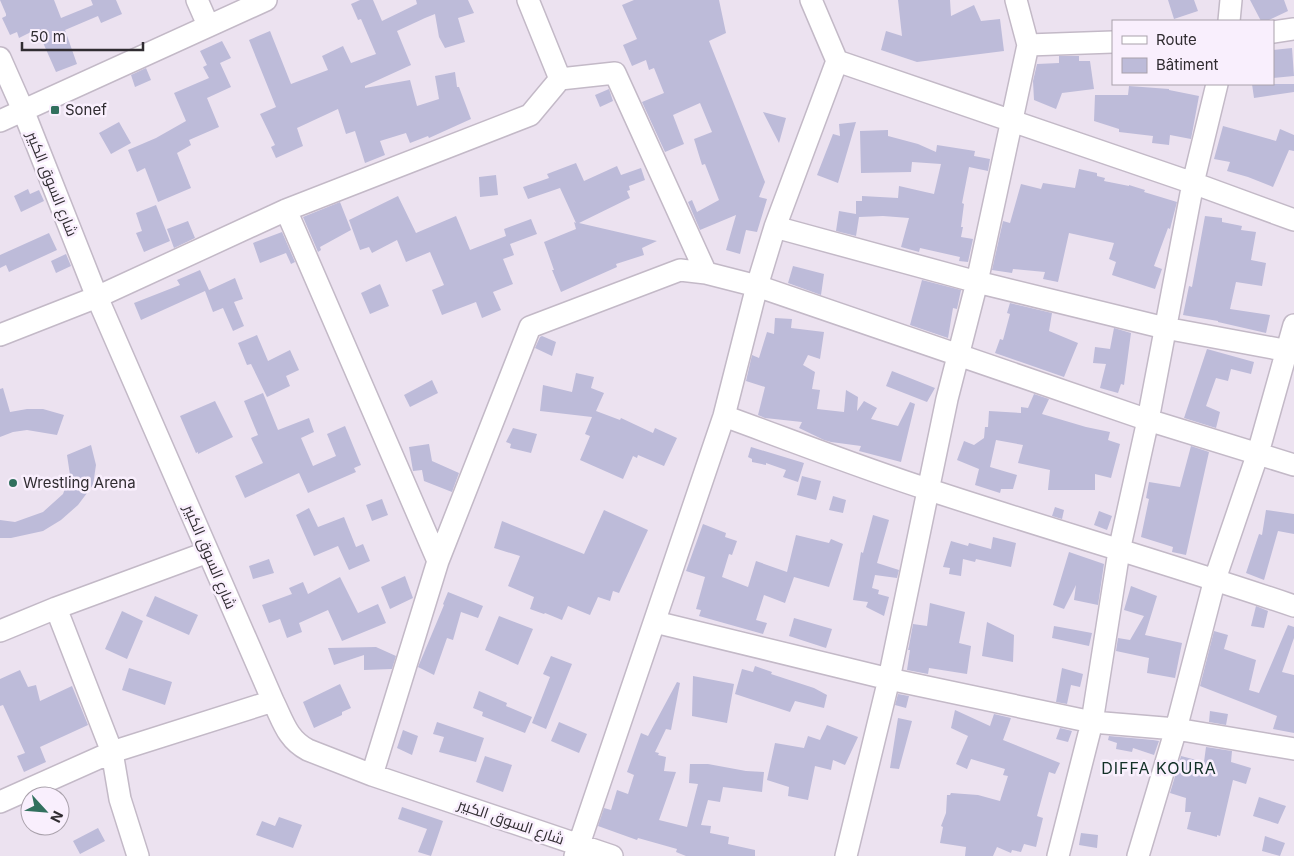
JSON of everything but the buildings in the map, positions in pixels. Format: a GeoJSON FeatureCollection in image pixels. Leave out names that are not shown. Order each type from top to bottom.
{"type":"FeatureCollection","features":[{"type":"Feature","properties":{"kind":"street"},"geometry":{"type":"LineString","coordinates":[[197,0],[208,25]]}},
{"type":"Feature","properties":{"kind":"street"},"geometry":{"type":"LineString","coordinates":[[0,121],[266,0]]}},
{"type":"Feature","properties":{"kind":"street"},"geometry":{"type":"LineString","coordinates":[[528,0],[560,79]]}},
{"type":"Feature","properties":{"kind":"street"},"geometry":{"type":"LineString","coordinates":[[577,850],[724,416],[774,227],[837,61],[810,0]]}},
{"type":"Feature","properties":{"kind":"street"},"geometry":{"type":"LineString","coordinates":[[846,856],[889,679],[947,399],[977,282],[1028,45],[1016,0]]}},
{"type":"Feature","properties":{"kind":"street"},"geometry":{"type":"LineString","coordinates":[[1229,20],[1231,0]]}},
{"type":"Feature","properties":{"kind":"street"},"geometry":{"type":"LineString","coordinates":[[1274,32],[1294,29]]}},
{"type":"Feature","properties":{"kind":"street"},"geometry":{"type":"LineString","coordinates":[[1028,45],[1112,42]]}},
{"type":"Feature","properties":{"kind":"street","name":"شارع السوق الكبير"},"geometry":{"type":"LineString","coordinates":[[0,58],[23,110],[97,297],[291,739],[298,745],[372,775],[577,850],[612,856]]}},
{"type":"Feature","properties":{"kind":"street"},"geometry":{"type":"LineString","coordinates":[[837,61],[1194,183],[1294,220]]}},
{"type":"Feature","properties":{"kind":"street"},"geometry":{"type":"LineString","coordinates":[[0,334],[97,297],[286,210],[530,115],[560,79],[616,73],[706,274]]}},
{"type":"Feature","properties":{"kind":"street"},"geometry":{"type":"LineString","coordinates":[[1058,856],[1092,722],[1119,551],[1148,420],[1164,328],[1194,183],[1217,85]]}},
{"type":"Feature","properties":{"kind":"street"},"geometry":{"type":"LineString","coordinates":[[286,210],[438,561]]}},
{"type":"Feature","properties":{"kind":"street"},"geometry":{"type":"LineString","coordinates":[[774,227],[977,282],[1164,328],[1291,351]]}},
{"type":"Feature","properties":{"kind":"street"},"geometry":{"type":"LineString","coordinates":[[372,775],[394,710],[438,561],[530,327],[680,270],[757,286],[1148,420],[1294,465]]}},
{"type":"Feature","properties":{"kind":"street"},"geometry":{"type":"LineString","coordinates":[[1138,856],[1176,728],[1215,579],[1291,351],[1294,325]]}},
{"type":"Feature","properties":{"kind":"street"},"geometry":{"type":"LineString","coordinates":[[724,416],[928,490],[1119,551],[1215,579],[1294,606]]}},
{"type":"Feature","properties":{"kind":"street"},"geometry":{"type":"LineString","coordinates":[[0,631],[56,608],[208,552]]}},
{"type":"Feature","properties":{"kind":"street"},"geometry":{"type":"LineString","coordinates":[[56,608],[112,752],[120,799],[138,856]]}},
{"type":"Feature","properties":{"kind":"street"},"geometry":{"type":"LineString","coordinates":[[654,622],[889,679],[1092,722],[1176,728],[1294,749]]}},
{"type":"Feature","properties":{"kind":"street"},"geometry":{"type":"LineString","coordinates":[[0,802],[112,752],[273,701]]}},
{"type":"Feature","properties":{"kind":"place","name":"Sonef"},"geometry":{"type":"Point","coordinates":[55,110]}},
{"type":"Feature","properties":{"kind":"place","name":"Wrestling Arena"},"geometry":{"type":"Point","coordinates":[13,483]}},
{"type":"Feature","properties":{"kind":"district","name":"DIFFA KOURA"},"geometry":{"type":"Point","coordinates":[1159,768]}}]}
